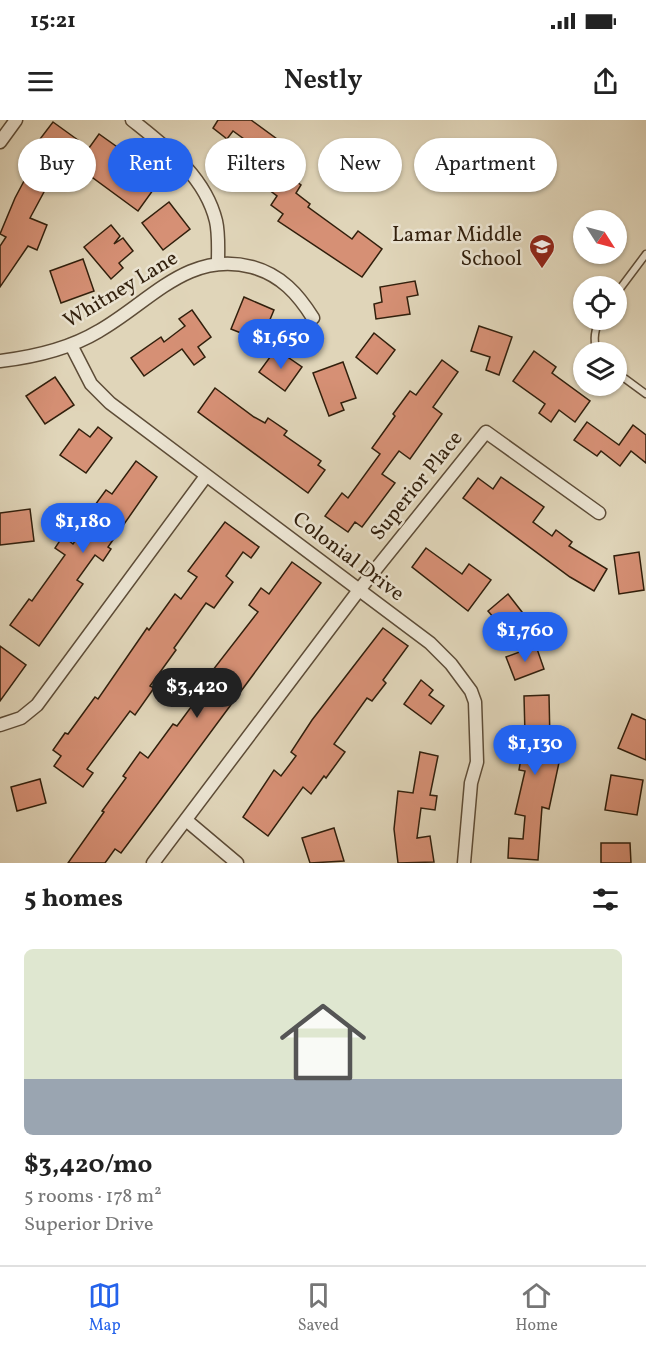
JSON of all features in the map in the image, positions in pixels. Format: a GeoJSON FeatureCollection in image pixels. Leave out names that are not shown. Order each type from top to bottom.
{"type":"FeatureCollection","features":[{"type":"Feature","properties":{"kind":"street"},"geometry":{"type":"LineString","coordinates":[[0,142],[16,120]]}},
{"type":"Feature","properties":{"kind":"street"},"geometry":{"type":"LineString","coordinates":[[132,120],[184,164],[210,203],[217,223],[218,263]]}},
{"type":"Feature","properties":{"kind":"street","name":"Whitney Lane"},"geometry":{"type":"LineString","coordinates":[[0,361],[35,357],[71,345],[99,332],[178,277],[197,267],[218,263],[242,265],[261,270],[276,278],[295,291],[313,318]]}},
{"type":"Feature","properties":{"kind":"street","name":"Colonial Drive"},"geometry":{"type":"LineString","coordinates":[[71,345],[91,384],[110,403],[430,643],[451,664],[471,691],[475,702],[477,762],[471,783],[464,863]]}},
{"type":"Feature","properties":{"kind":"street","name":"Superior Place"},"geometry":{"type":"LineString","coordinates":[[359,590],[486,432],[599,513]]}},
{"type":"Feature","properties":{"kind":"street"},"geometry":{"type":"LineString","coordinates":[[0,725],[21,718],[37,705],[206,476]]}},
{"type":"Feature","properties":{"kind":"street"},"geometry":{"type":"LineString","coordinates":[[153,863],[359,590]]}},
{"type":"Feature","properties":{"kind":"street"},"geometry":{"type":"LineString","coordinates":[[186,820],[237,863]]}},
{"type":"Feature","properties":{"kind":"lane"},"geometry":{"type":"LineString","coordinates":[[627,279],[646,254]]}},
{"type":"Feature","properties":{"kind":"lane"},"geometry":{"type":"LineString","coordinates":[[627,380],[646,394]]}},
{"type":"Feature","properties":{"kind":"building"},"geometry":{"type":"Polygon","coordinates":[[[218,120],[251,120],[276,138],[243,138],[233,131],[226,138],[213,128],[218,120]]]}},
{"type":"Feature","properties":{"kind":"building"},"geometry":{"type":"Polygon","coordinates":[[[53,122],[75,138],[41,138],[53,122]]]}},
{"type":"Feature","properties":{"kind":"building"},"geometry":{"type":"Polygon","coordinates":[[[99,134],[108,140],[108,189],[96,180],[96,138],[99,134]]]}},
{"type":"Feature","properties":{"kind":"building"},"geometry":{"type":"Polygon","coordinates":[[[18,192],[44,192],[30,218],[47,225],[37,250],[28,246],[0,287],[0,246],[6,237],[0,234],[18,192]]]}},
{"type":"Feature","properties":{"kind":"building"},"geometry":{"type":"Polygon","coordinates":[[[112,192],[152,192],[138,211],[112,192]]]}},
{"type":"Feature","properties":{"kind":"building"},"geometry":{"type":"Polygon","coordinates":[[[272,192],[297,192],[310,204],[308,207],[352,239],[358,231],[382,249],[362,277],[278,221],[283,214],[271,205],[277,196],[272,192]]]}},
{"type":"Feature","properties":{"kind":"building"},"geometry":{"type":"Polygon","coordinates":[[[169,202],[190,229],[163,250],[142,223],[169,202]]]}},
{"type":"Feature","properties":{"kind":"building"},"geometry":{"type":"Polygon","coordinates":[[[111,225],[120,236],[114,244],[123,238],[133,251],[119,263],[123,268],[111,279],[84,247],[111,225]]]}},
{"type":"Feature","properties":{"kind":"building"},"geometry":{"type":"Polygon","coordinates":[[[83,259],[94,291],[61,303],[50,271],[83,259]]]}},
{"type":"Feature","properties":{"kind":"building"},"geometry":{"type":"Polygon","coordinates":[[[415,281],[418,295],[407,297],[410,314],[376,319],[374,304],[382,302],[380,287],[415,281]]]}},
{"type":"Feature","properties":{"kind":"building"},"geometry":{"type":"Polygon","coordinates":[[[244,297],[274,310],[261,341],[231,329],[244,297]]]}},
{"type":"Feature","properties":{"kind":"building"},"geometry":{"type":"Polygon","coordinates":[[[192,310],[211,337],[198,347],[205,357],[194,365],[182,349],[144,376],[131,358],[161,337],[164,342],[185,326],[179,319],[192,310]]]}},
{"type":"Feature","properties":{"kind":"building"},"geometry":{"type":"Polygon","coordinates":[[[479,326],[512,337],[499,375],[486,370],[490,357],[471,351],[479,326]]]}},
{"type":"Feature","properties":{"kind":"building"},"geometry":{"type":"Polygon","coordinates":[[[374,333],[395,350],[377,374],[356,357],[374,333]]]}},
{"type":"Feature","properties":{"kind":"building"},"geometry":{"type":"Polygon","coordinates":[[[276,349],[302,367],[285,391],[259,372],[276,349]]]}},
{"type":"Feature","properties":{"kind":"building"},"geometry":{"type":"Polygon","coordinates":[[[534,351],[556,367],[552,373],[573,388],[573,396],[583,396],[590,401],[575,422],[559,410],[551,422],[539,413],[545,404],[513,381],[534,351]]]}},
{"type":"Feature","properties":{"kind":"building"},"geometry":{"type":"Polygon","coordinates":[[[442,360],[458,372],[433,407],[442,414],[410,459],[399,451],[382,474],[395,483],[362,527],[355,522],[348,532],[325,516],[342,493],[348,498],[380,454],[372,448],[395,416],[393,414],[410,391],[416,395],[442,360]]]}},
{"type":"Feature","properties":{"kind":"building"},"geometry":{"type":"Polygon","coordinates":[[[343,362],[356,398],[341,403],[344,410],[329,416],[313,373],[343,362]]]}},
{"type":"Feature","properties":{"kind":"building"},"geometry":{"type":"Polygon","coordinates":[[[55,377],[74,405],[45,424],[26,396],[55,377]]]}},
{"type":"Feature","properties":{"kind":"building"},"geometry":{"type":"Polygon","coordinates":[[[215,388],[254,417],[265,423],[268,418],[287,431],[284,435],[321,461],[318,465],[325,470],[308,493],[198,412],[215,388]]]}},
{"type":"Feature","properties":{"kind":"building"},"geometry":{"type":"Polygon","coordinates":[[[587,422],[619,445],[633,425],[646,435],[646,463],[631,451],[620,466],[601,451],[597,456],[574,440],[587,422]]]}},
{"type":"Feature","properties":{"kind":"building"},"geometry":{"type":"Polygon","coordinates":[[[98,427],[112,438],[86,473],[60,455],[79,429],[90,437],[98,427]]]}},
{"type":"Feature","properties":{"kind":"building"},"geometry":{"type":"Polygon","coordinates":[[[136,461],[157,477],[108,547],[111,549],[103,561],[95,555],[77,580],[83,584],[39,646],[10,625],[29,599],[32,601],[65,555],[55,548],[63,536],[73,544],[91,519],[87,516],[106,490],[112,494],[136,461]]]}},
{"type":"Feature","properties":{"kind":"building"},"geometry":{"type":"Polygon","coordinates":[[[501,477],[544,507],[533,522],[552,536],[556,530],[572,542],[569,546],[607,569],[594,591],[570,577],[463,498],[478,478],[493,489],[501,477]]]}},
{"type":"Feature","properties":{"kind":"building"},"geometry":{"type":"Polygon","coordinates":[[[30,509],[34,541],[0,545],[0,513],[30,509]]]}},
{"type":"Feature","properties":{"kind":"building"},"geometry":{"type":"Polygon","coordinates":[[[225,522],[259,547],[251,558],[243,552],[226,576],[233,582],[214,608],[206,603],[174,648],[176,650],[150,686],[154,688],[135,715],[130,711],[87,769],[93,773],[83,787],[54,766],[61,756],[53,750],[65,733],[68,734],[95,697],[98,699],[147,628],[149,630],[175,594],[181,599],[197,577],[188,571],[225,522]]]}},
{"type":"Feature","properties":{"kind":"building"},"geometry":{"type":"Polygon","coordinates":[[[426,548],[462,574],[469,564],[491,580],[468,611],[412,567],[426,548]]]}},
{"type":"Feature","properties":{"kind":"building"},"geometry":{"type":"Polygon","coordinates":[[[639,552],[644,590],[619,594],[614,556],[639,552]]]}},
{"type":"Feature","properties":{"kind":"building"},"geometry":{"type":"Polygon","coordinates":[[[292,562],[321,583],[159,802],[121,853],[115,849],[105,863],[68,863],[104,812],[102,811],[126,778],[123,776],[140,752],[148,758],[173,724],[177,726],[206,687],[202,684],[258,612],[249,605],[261,588],[269,594],[292,562]]]}},
{"type":"Feature","properties":{"kind":"building"},"geometry":{"type":"Polygon","coordinates":[[[508,594],[529,621],[498,646],[488,634],[500,625],[488,611],[508,594]]]}},
{"type":"Feature","properties":{"kind":"building"},"geometry":{"type":"Polygon","coordinates":[[[383,628],[408,646],[383,680],[386,683],[372,701],[367,698],[334,744],[345,752],[326,778],[324,776],[311,794],[303,787],[268,836],[243,817],[274,770],[281,776],[296,756],[291,752],[312,720],[383,628]]]}},
{"type":"Feature","properties":{"kind":"building"},"geometry":{"type":"Polygon","coordinates":[[[0,646],[26,665],[0,701],[0,646]]]}},
{"type":"Feature","properties":{"kind":"building"},"geometry":{"type":"Polygon","coordinates":[[[536,646],[544,669],[515,680],[506,657],[536,646]]]}},
{"type":"Feature","properties":{"kind":"building"},"geometry":{"type":"Polygon","coordinates":[[[421,680],[433,690],[429,695],[444,706],[431,724],[404,704],[421,680]]]}},
{"type":"Feature","properties":{"kind":"building"},"geometry":{"type":"Polygon","coordinates":[[[549,695],[550,742],[563,744],[549,809],[542,807],[538,860],[508,858],[509,838],[523,839],[525,816],[515,814],[525,771],[519,770],[525,735],[524,696],[549,695]]]}},
{"type":"Feature","properties":{"kind":"building"},"geometry":{"type":"Polygon","coordinates":[[[632,714],[646,720],[646,760],[618,748],[632,714]]]}},
{"type":"Feature","properties":{"kind":"building"},"geometry":{"type":"Polygon","coordinates":[[[420,752],[438,756],[430,795],[437,796],[435,810],[421,808],[417,838],[430,836],[434,862],[398,863],[394,829],[398,791],[413,793],[420,752]]]}},
{"type":"Feature","properties":{"kind":"building"},"geometry":{"type":"Polygon","coordinates":[[[611,775],[643,780],[637,815],[605,810],[611,775]]]}},
{"type":"Feature","properties":{"kind":"building"},"geometry":{"type":"Polygon","coordinates":[[[40,779],[46,803],[17,811],[11,787],[40,779]]]}},
{"type":"Feature","properties":{"kind":"building"},"geometry":{"type":"Polygon","coordinates":[[[334,828],[344,861],[310,863],[302,838],[334,828]]]}},
{"type":"Feature","properties":{"kind":"building"},"geometry":{"type":"Polygon","coordinates":[[[601,843],[630,843],[631,863],[601,863],[601,843]]]}},
{"type":"Feature","properties":{"kind":"place","name":"Lamar Middle School"},"geometry":{"type":"Point","coordinates":[542,270]}}]}
